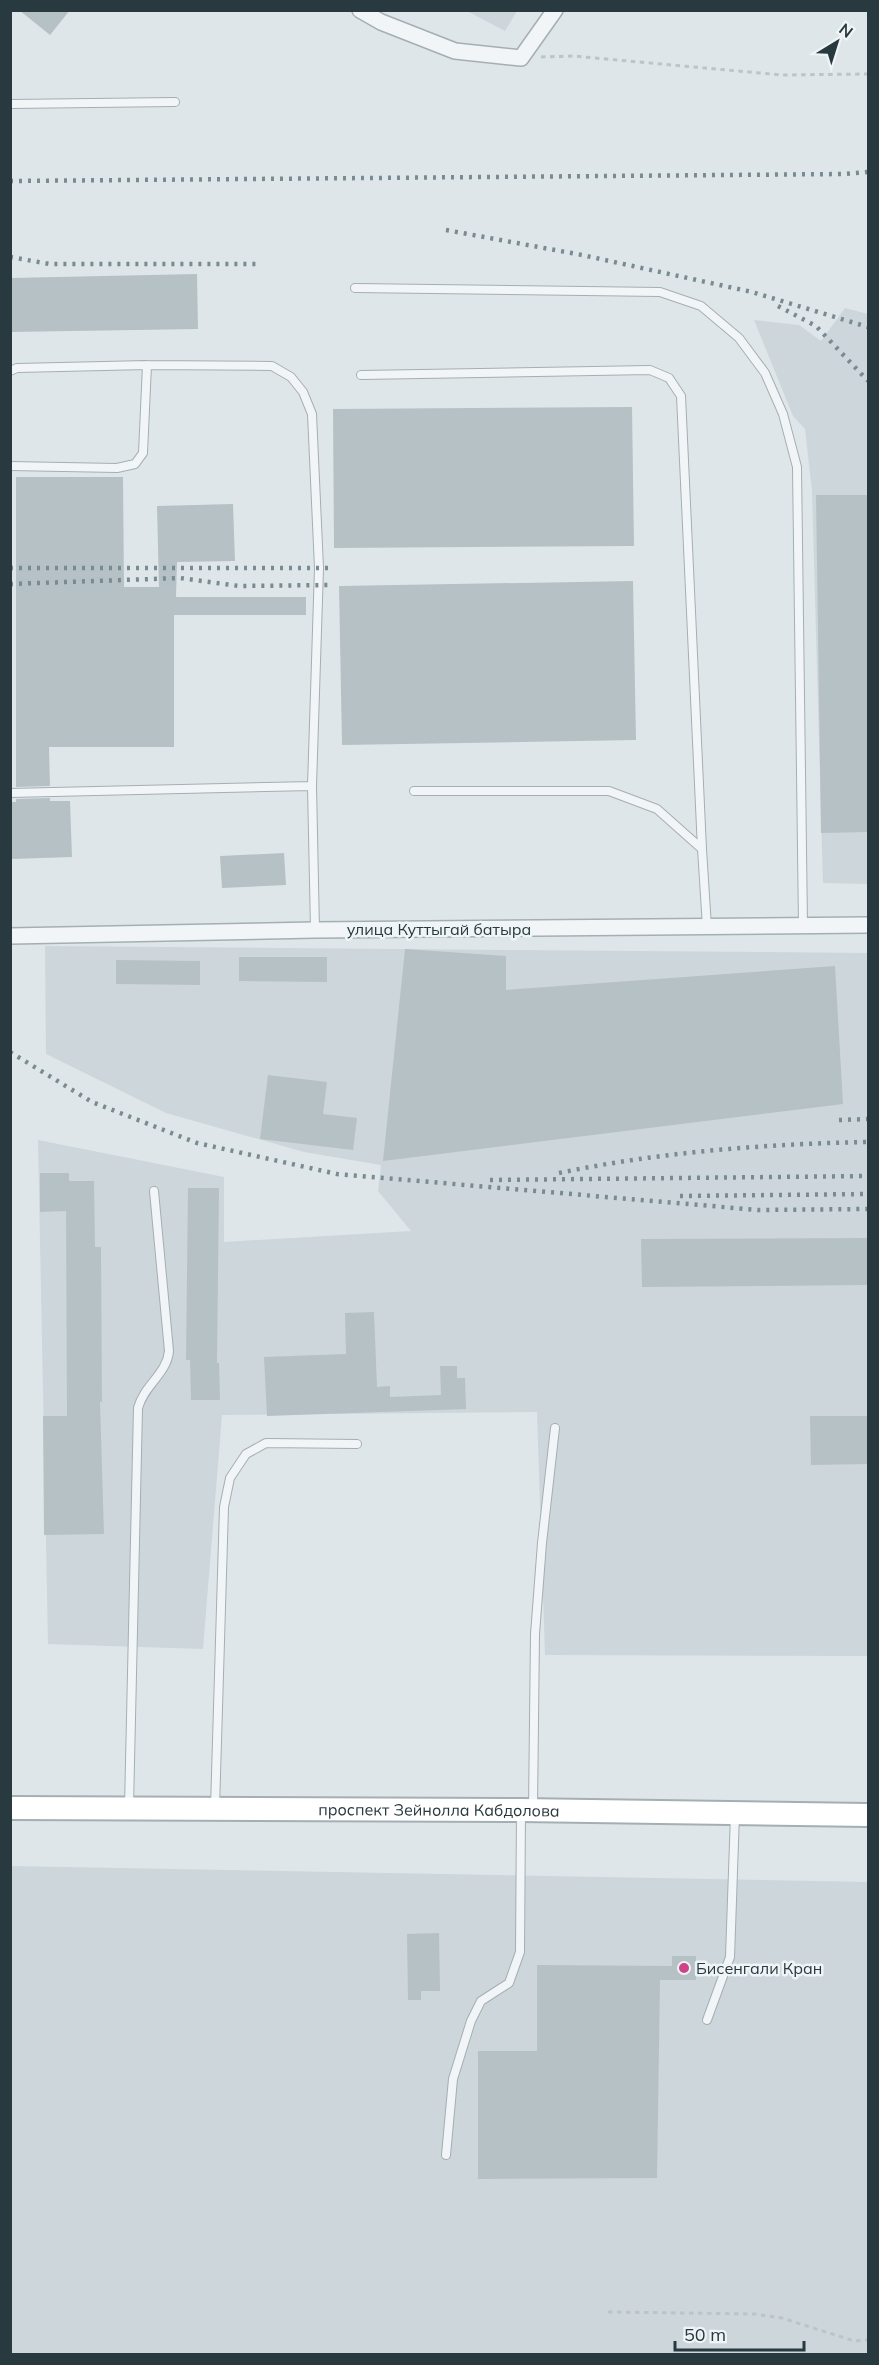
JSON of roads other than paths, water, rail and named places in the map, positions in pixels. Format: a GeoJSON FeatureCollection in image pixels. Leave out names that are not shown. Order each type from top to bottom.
{"type":"FeatureCollection","features":[{"type":"Feature","properties":{"kind":"main road","name":"проспект Зейнолла Кабдолова"},"geometry":{"type":"LineString","coordinates":[[10,1808],[527,1810],[868,1815]]}},
{"type":"Feature","properties":{"kind":"street"},"geometry":{"type":"LineString","coordinates":[[360,10],[381,22],[455,51],[521,58],[555,10]]}},
{"type":"Feature","properties":{"kind":"street","name":"улица Куттыгай батыра"},"geometry":{"type":"LineString","coordinates":[[10,936],[868,924]]}},
{"type":"Feature","properties":{"kind":"lane"},"geometry":{"type":"LineString","coordinates":[[10,104],[175,102]]}},
{"type":"Feature","properties":{"kind":"lane"},"geometry":{"type":"LineString","coordinates":[[355,288],[660,292],[701,306],[739,338],[765,373],[783,414],[797,467],[803,925]]}},
{"type":"Feature","properties":{"kind":"lane"},"geometry":{"type":"LineString","coordinates":[[10,371],[17,368],[147,365],[273,366],[291,377],[303,392],[312,414],[319,568],[312,786],[315,930]]}},
{"type":"Feature","properties":{"kind":"lane"},"geometry":{"type":"LineString","coordinates":[[10,466],[117,468],[135,464],[143,453],[147,365]]}},
{"type":"Feature","properties":{"kind":"lane"},"geometry":{"type":"LineString","coordinates":[[361,375],[650,370],[669,378],[681,396],[707,927]]}},
{"type":"Feature","properties":{"kind":"lane"},"geometry":{"type":"LineString","coordinates":[[10,793],[312,786]]}},
{"type":"Feature","properties":{"kind":"lane"},"geometry":{"type":"LineString","coordinates":[[414,791],[609,791],[657,809],[702,849]]}},
{"type":"Feature","properties":{"kind":"lane"},"geometry":{"type":"LineString","coordinates":[[129,1809],[138,1408],[141,1396],[168,1363],[169,1351],[154,1191]]}},
{"type":"Feature","properties":{"kind":"lane"},"geometry":{"type":"LineString","coordinates":[[446,2155],[453,2079],[471,2021],[481,2001],[509,1983],[520,1952],[535,1634],[542,1543],[555,1428]]}},
{"type":"Feature","properties":{"kind":"lane"},"geometry":{"type":"LineString","coordinates":[[215,1809],[224,1507],[230,1478],[246,1454],[266,1443],[357,1444]]}},
{"type":"Feature","properties":{"kind":"lane"},"geometry":{"type":"LineString","coordinates":[[707,2020],[730,1957],[735,1813]]}},
{"type":"Feature","properties":{"kind":"railway"},"geometry":{"type":"LineString","coordinates":[[10,181],[868,172]]}},
{"type":"Feature","properties":{"kind":"railway"},"geometry":{"type":"LineString","coordinates":[[446,230],[582,255],[752,292],[868,327]]}},
{"type":"Feature","properties":{"kind":"railway"},"geometry":{"type":"LineString","coordinates":[[10,257],[50,264],[259,264]]}},
{"type":"Feature","properties":{"kind":"railway"},"geometry":{"type":"LineString","coordinates":[[778,306],[816,326],[868,381]]}},
{"type":"Feature","properties":{"kind":"railway"},"geometry":{"type":"LineString","coordinates":[[10,568],[333,568]]}},
{"type":"Feature","properties":{"kind":"railway"},"geometry":{"type":"LineString","coordinates":[[10,584],[180,578],[239,586],[332,585]]}},
{"type":"Feature","properties":{"kind":"railway"},"geometry":{"type":"LineString","coordinates":[[10,1052],[92,1102],[197,1143],[337,1174],[758,1210],[868,1209]]}},
{"type":"Feature","properties":{"kind":"railway"},"geometry":{"type":"LineString","coordinates":[[839,1120],[868,1119]]}},
{"type":"Feature","properties":{"kind":"railway"},"geometry":{"type":"LineString","coordinates":[[559,1173],[674,1154],[713,1150],[868,1142]]}},
{"type":"Feature","properties":{"kind":"railway"},"geometry":{"type":"LineString","coordinates":[[490,1180],[868,1176]]}},
{"type":"Feature","properties":{"kind":"railway"},"geometry":{"type":"LineString","coordinates":[[680,1196],[868,1194]]}},
{"type":"Feature","properties":{"kind":"place","name":"Бисенгали Кран"},"geometry":{"type":"Point","coordinates":[684,1968]}}]}
